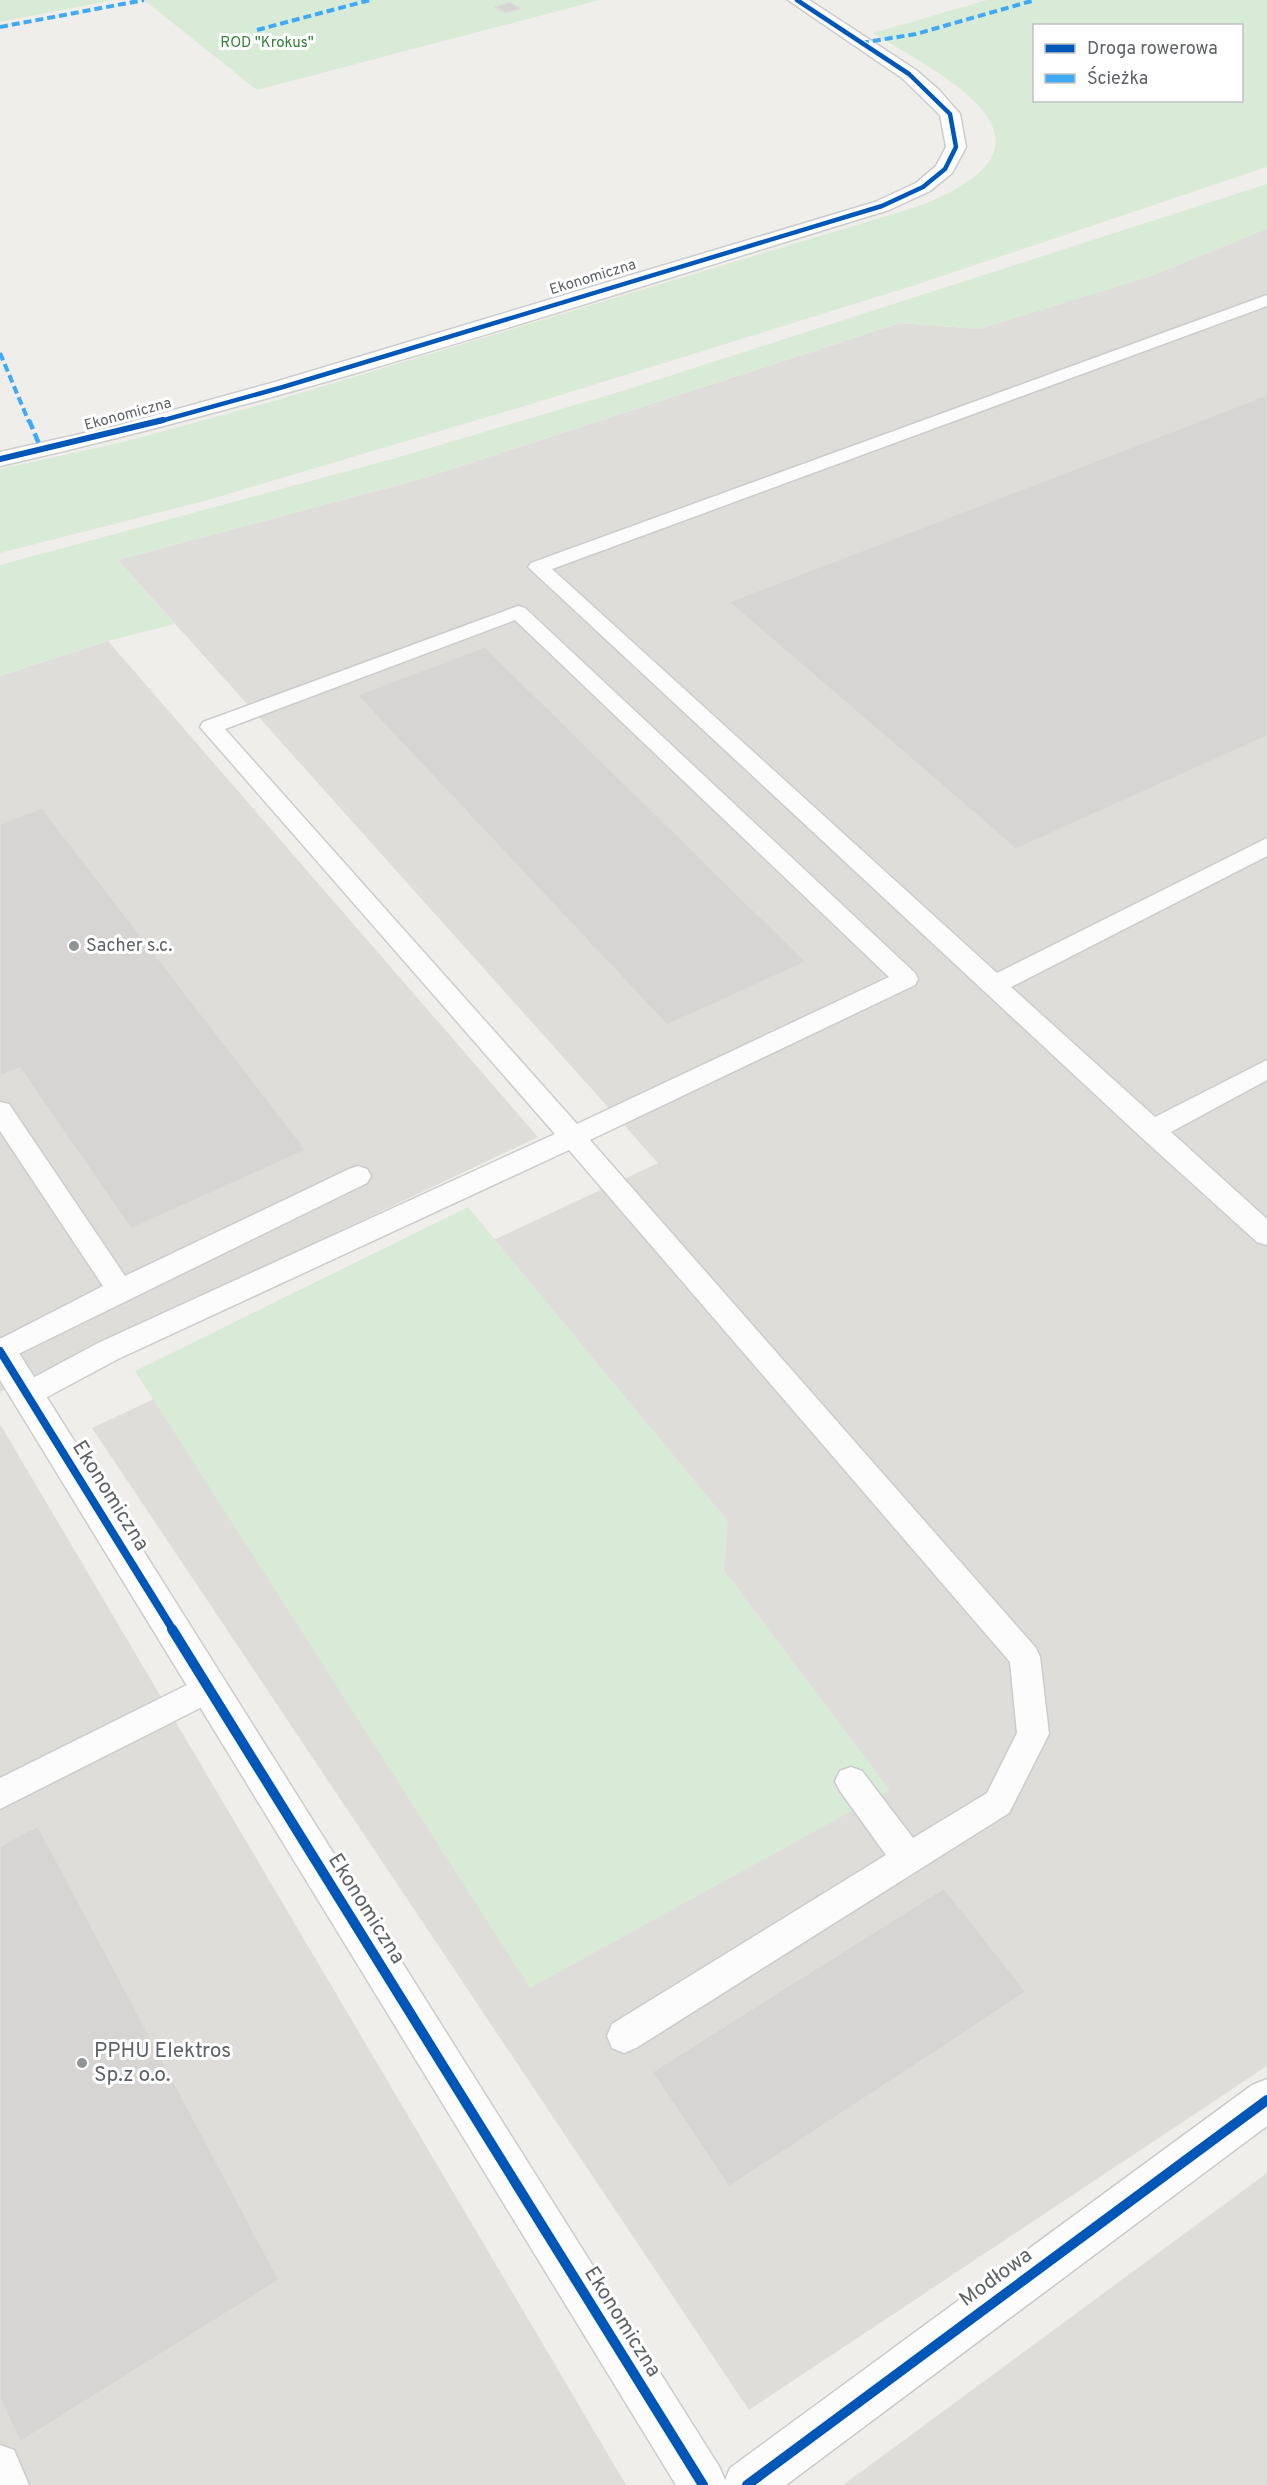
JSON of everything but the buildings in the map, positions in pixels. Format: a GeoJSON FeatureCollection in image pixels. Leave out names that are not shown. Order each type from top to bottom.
{"type":"FeatureCollection","features":[{"type":"Feature","properties":{"kind":"street","name":"Ekonomiczna"},"geometry":{"type":"LineString","coordinates":[[0,459],[120,432],[283,387],[882,206],[923,187],[945,169],[956,147],[950,114],[909,74],[797,0]]}},
{"type":"Feature","properties":{"kind":"street","name":"Ekonomiczna"},"geometry":{"type":"LineString","coordinates":[[0,1351],[703,2485]]}},
{"type":"Feature","properties":{"kind":"street","name":"Modłowa"},"geometry":{"type":"LineString","coordinates":[[747,2485],[1267,2100]]}},
{"type":"Feature","properties":{"kind":"lane"},"geometry":{"type":"LineString","coordinates":[[1267,300],[538,567],[1267,1235]]}},
{"type":"Feature","properties":{"kind":"lane"},"geometry":{"type":"LineString","coordinates":[[26,1395],[108,1352],[573,1137],[906,978],[518,612],[211,727],[573,1137],[1025,1657],[1033,1734],[998,1803],[624,2036]]}},
{"type":"Feature","properties":{"kind":"lane"},"geometry":{"type":"LineString","coordinates":[[994,985],[1267,846]]}},
{"type":"Feature","properties":{"kind":"lane"},"geometry":{"type":"LineString","coordinates":[[1151,1131],[1267,1069]]}},
{"type":"Feature","properties":{"kind":"lane"},"geometry":{"type":"LineString","coordinates":[[0,1111],[120,1290]]}},
{"type":"Feature","properties":{"kind":"lane"},"geometry":{"type":"LineString","coordinates":[[0,1351],[120,1290],[358,1176]]}},
{"type":"Feature","properties":{"kind":"lane"},"geometry":{"type":"LineString","coordinates":[[0,1794],[208,1688]]}},
{"type":"Feature","properties":{"kind":"lane"},"geometry":{"type":"LineString","coordinates":[[851,1781],[908,1858]]}},
{"type":"Feature","properties":{"kind":"lane"},"geometry":{"type":"LineString","coordinates":[[0,2464],[10,2485]]}},
{"type":"Feature","properties":{"kind":"shaded area"},"geometry":{"type":"Polygon","coordinates":[[[1267,229],[1267,2066],[749,2410],[92,1428],[658,1163],[118,560],[421,479],[900,323],[980,329],[1267,229]]]}},
{"type":"Feature","properties":{"kind":"shaded area"},"geometry":{"type":"Polygon","coordinates":[[[108,641],[538,1137],[0,1392],[0,676],[108,641]]]}},
{"type":"Feature","properties":{"kind":"shaded area"},"geometry":{"type":"Polygon","coordinates":[[[0,1424],[626,2485],[0,2485],[0,1424]]]}},
{"type":"Feature","properties":{"kind":"shaded area"},"geometry":{"type":"Polygon","coordinates":[[[1267,2173],[1267,2485],[843,2485],[1267,2173]]]}},
{"type":"Feature","properties":{"kind":"green space"},"geometry":{"type":"Polygon","coordinates":[[[0,0],[113,0],[0,22],[0,0]]]}},
{"type":"Feature","properties":{"kind":"green space","name":"ROD \"Krokus\""},"geometry":{"type":"Polygon","coordinates":[[[144,0],[600,0],[257,90],[144,0]]]}},
{"type":"Feature","properties":{"kind":"green space"},"geometry":{"type":"Polygon","coordinates":[[[987,0],[1267,0],[1267,167],[912,286],[538,402],[201,502],[0,553],[0,469],[123,442],[274,401],[916,207],[964,184],[990,161],[996,138],[986,115],[966,93],[873,33],[987,0]]]}},
{"type":"Feature","properties":{"kind":"green space"},"geometry":{"type":"Polygon","coordinates":[[[1267,184],[1267,229],[1152,276],[980,329],[900,323],[421,479],[118,560],[175,624],[108,641],[0,676],[0,565],[396,458],[629,389],[1267,184]]]}},
{"type":"Feature","properties":{"kind":"green space"},"geometry":{"type":"Polygon","coordinates":[[[468,1207],[728,1521],[724,1570],[890,1790],[530,1988],[135,1371],[468,1207]]]}},
{"type":"Feature","properties":{"kind":"marked path"},"geometry":{"type":"LineString","coordinates":[[0,27],[144,0]]}},
{"type":"Feature","properties":{"kind":"marked path"},"geometry":{"type":"LineString","coordinates":[[257,30],[370,0]]}},
{"type":"Feature","properties":{"kind":"marked path"},"geometry":{"type":"LineString","coordinates":[[861,43],[916,34],[1035,0]]}},
{"type":"Feature","properties":{"kind":"marked path"},"geometry":{"type":"LineString","coordinates":[[0,353],[42,451]]}},
{"type":"Feature","properties":{"kind":"cycle path"},"geometry":{"type":"LineString","coordinates":[[0,459],[120,432],[283,387],[882,206],[923,187],[945,169],[956,147],[950,114],[909,74],[797,0]]}},
{"type":"Feature","properties":{"kind":"cycle path"},"geometry":{"type":"LineString","coordinates":[[0,1351],[703,2485]]}},
{"type":"Feature","properties":{"kind":"cycle path"},"geometry":{"type":"LineString","coordinates":[[747,2485],[1267,2100]]}},
{"type":"Feature","properties":{"kind":"place","name":"Sacher s.c."},"geometry":{"type":"Point","coordinates":[74,946]}},
{"type":"Feature","properties":{"kind":"place","name":"PPHU Elektros Sp.z o.o."},"geometry":{"type":"Point","coordinates":[82,2063]}}]}
